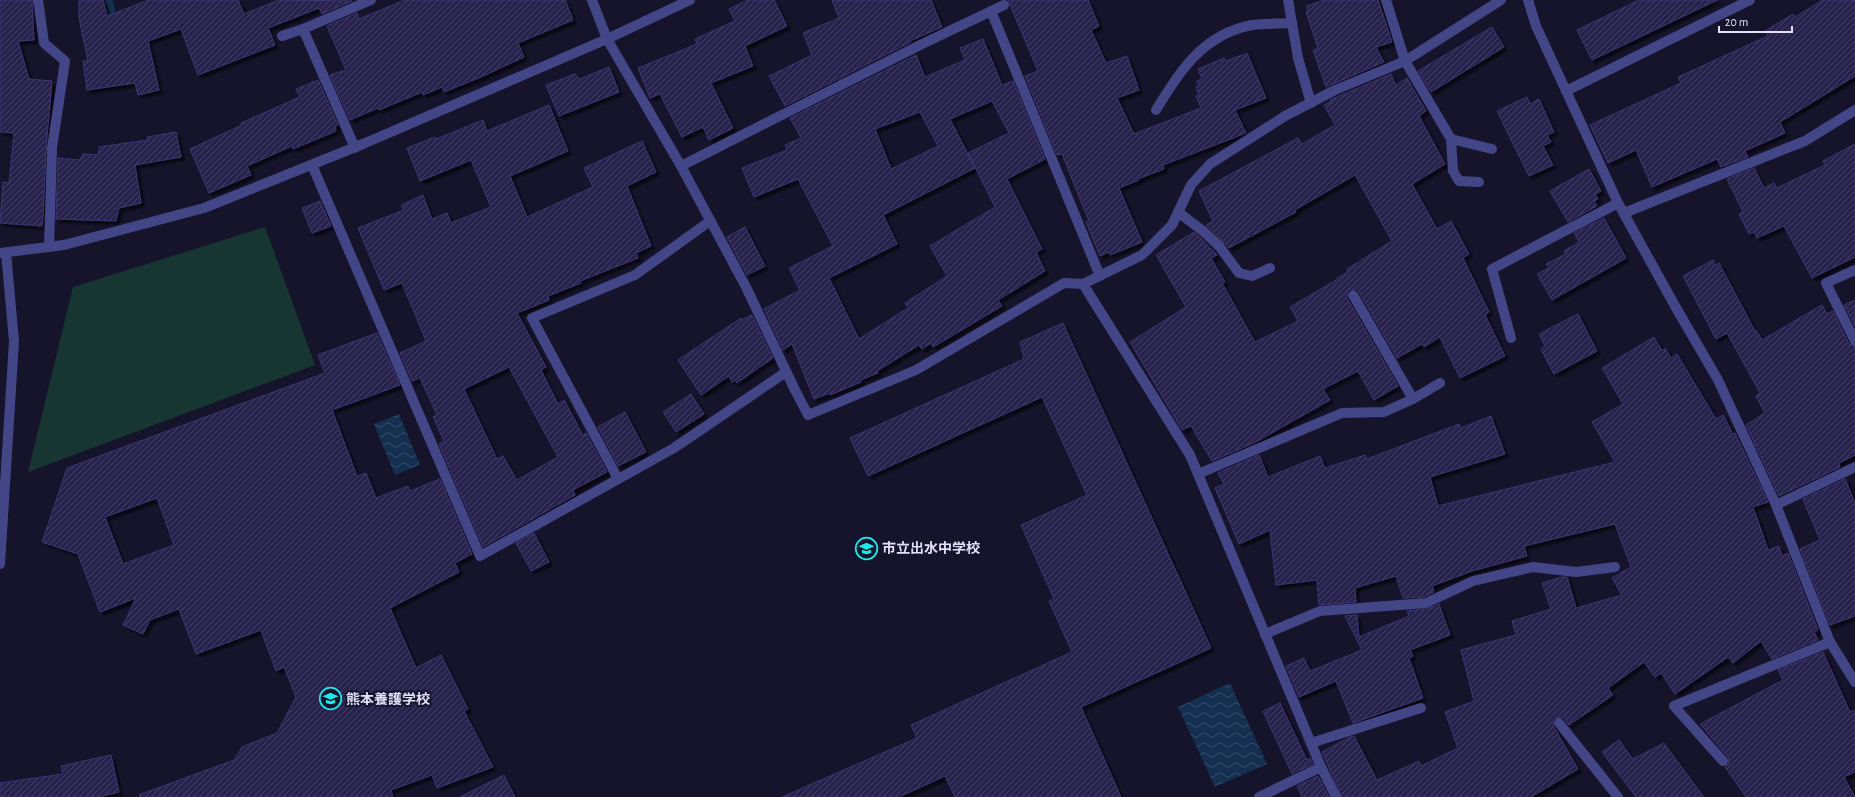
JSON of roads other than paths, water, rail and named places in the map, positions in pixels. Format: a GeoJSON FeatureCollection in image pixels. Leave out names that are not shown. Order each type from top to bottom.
{"type":"FeatureCollection","features":[{"type":"Feature","properties":{"kind":"street"},"geometry":{"type":"LineString","coordinates":[[38,0],[44,43],[65,61],[52,148],[49,247]]}},
{"type":"Feature","properties":{"kind":"street"},"geometry":{"type":"LineString","coordinates":[[282,36],[303,29],[371,0]]}},
{"type":"Feature","properties":{"kind":"street"},"geometry":{"type":"LineString","coordinates":[[592,0],[607,39],[681,166],[746,287],[808,415],[916,370],[1064,283],[1083,284],[1142,255],[1172,225],[1191,185],[1210,164],[1285,116],[1335,90],[1405,61],[1501,0]]}},
{"type":"Feature","properties":{"kind":"street"},"geometry":{"type":"LineString","coordinates":[[0,564],[14,341],[3,253],[49,247],[204,208],[354,148],[607,39],[690,0]]}},
{"type":"Feature","properties":{"kind":"street"},"geometry":{"type":"LineString","coordinates":[[1288,0],[1298,58],[1311,103]]}},
{"type":"Feature","properties":{"kind":"street"},"geometry":{"type":"LineString","coordinates":[[1386,0],[1405,61],[1451,139],[1453,171],[1459,181],[1479,182]]}},
{"type":"Feature","properties":{"kind":"street"},"geometry":{"type":"LineString","coordinates":[[1528,0],[1536,26],[1618,203],[1718,380],[1776,506],[1830,642],[1855,682]]}},
{"type":"Feature","properties":{"kind":"street"},"geometry":{"type":"LineString","coordinates":[[1566,91],[1750,0]]}},
{"type":"Feature","properties":{"kind":"street"},"geometry":{"type":"LineString","coordinates":[[681,166],[1004,5]]}},
{"type":"Feature","properties":{"kind":"street"},"geometry":{"type":"LineString","coordinates":[[991,11],[1100,276]]}},
{"type":"Feature","properties":{"kind":"street"},"geometry":{"type":"LineString","coordinates":[[1156,110],[1182,70],[1198,51],[1223,35],[1251,25],[1292,23]]}},
{"type":"Feature","properties":{"kind":"street"},"geometry":{"type":"LineString","coordinates":[[303,29],[354,148]]}},
{"type":"Feature","properties":{"kind":"street"},"geometry":{"type":"LineString","coordinates":[[1624,213],[1805,141],[1855,110]]}},
{"type":"Feature","properties":{"kind":"street"},"geometry":{"type":"LineString","coordinates":[[1451,139],[1492,149]]}},
{"type":"Feature","properties":{"kind":"street"},"geometry":{"type":"LineString","coordinates":[[312,165],[480,556],[674,448],[786,372]]}},
{"type":"Feature","properties":{"kind":"street"},"geometry":{"type":"LineString","coordinates":[[1512,338],[1492,269],[1618,203]]}},
{"type":"Feature","properties":{"kind":"street"},"geometry":{"type":"LineString","coordinates":[[1178,212],[1203,231],[1219,246],[1239,273],[1252,276],[1270,268]]}},
{"type":"Feature","properties":{"kind":"street"},"geometry":{"type":"LineString","coordinates":[[618,479],[532,318],[635,276],[710,221]]}},
{"type":"Feature","properties":{"kind":"street"},"geometry":{"type":"LineString","coordinates":[[1855,270],[1826,284],[1855,341]]}},
{"type":"Feature","properties":{"kind":"street"},"geometry":{"type":"LineString","coordinates":[[1083,284],[1190,455],[1321,767],[1336,797]]}},
{"type":"Feature","properties":{"kind":"street"},"geometry":{"type":"LineString","coordinates":[[1353,294],[1413,399]]}},
{"type":"Feature","properties":{"kind":"street"},"geometry":{"type":"LineString","coordinates":[[1198,474],[1342,413],[1384,412],[1413,399],[1440,383]]}},
{"type":"Feature","properties":{"kind":"street"},"geometry":{"type":"LineString","coordinates":[[1776,506],[1855,467]]}},
{"type":"Feature","properties":{"kind":"street"},"geometry":{"type":"LineString","coordinates":[[1265,634],[1320,611],[1426,603],[1473,581],[1533,567],[1576,572],[1615,567]]}},
{"type":"Feature","properties":{"kind":"street"},"geometry":{"type":"LineString","coordinates":[[1723,761],[1674,706],[1830,642]]}},
{"type":"Feature","properties":{"kind":"street"},"geometry":{"type":"LineString","coordinates":[[1311,743],[1421,708]]}},
{"type":"Feature","properties":{"kind":"street"},"geometry":{"type":"LineString","coordinates":[[1559,723],[1618,797]]}},
{"type":"Feature","properties":{"kind":"street"},"geometry":{"type":"LineString","coordinates":[[1259,797],[1321,767]]}},
{"type":"Feature","properties":{"kind":"water"},"geometry":{"type":"Polygon","coordinates":[[[399,414],[420,465],[395,475],[374,424],[399,414]]]}},
{"type":"Feature","properties":{"kind":"water"},"geometry":{"type":"Polygon","coordinates":[[[1230,683],[1267,764],[1215,787],[1178,707],[1230,683]]]}},
{"type":"Feature","properties":{"kind":"waterway"},"geometry":{"type":"LineString","coordinates":[[109,0],[115,23]]}},
{"type":"Feature","properties":{"kind":"place","name":"市立出水中学校"},"geometry":{"type":"Point","coordinates":[867,548]}},
{"type":"Feature","properties":{"kind":"place","name":"熊本養護学校"},"geometry":{"type":"Point","coordinates":[331,699]}}]}
